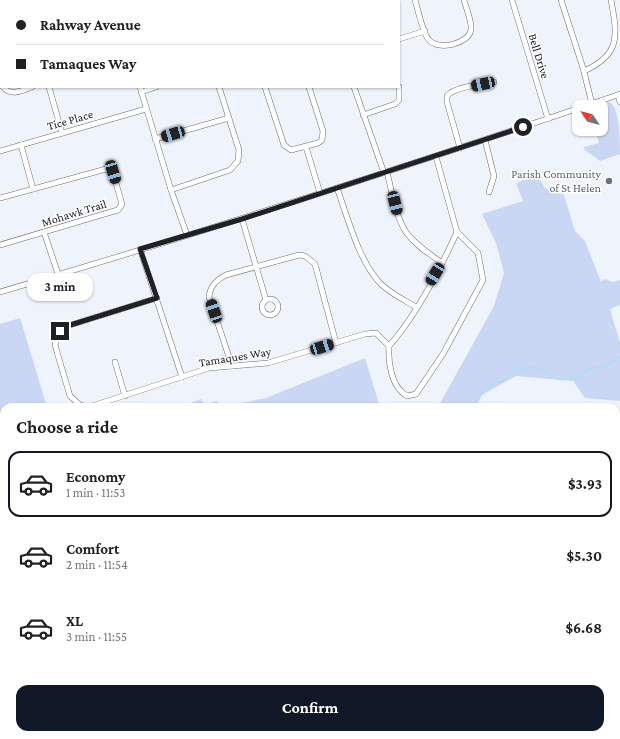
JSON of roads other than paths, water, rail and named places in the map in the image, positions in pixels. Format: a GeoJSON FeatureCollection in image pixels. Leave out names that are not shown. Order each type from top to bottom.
{"type":"FeatureCollection","features":[{"type":"Feature","properties":{"kind":"street"},"geometry":{"type":"LineString","coordinates":[[415,0],[429,40],[442,46],[464,40],[471,29],[464,0]]}},
{"type":"Feature","properties":{"kind":"street","name":"Bell Drive"},"geometry":{"type":"LineString","coordinates":[[512,0],[548,118]]}},
{"type":"Feature","properties":{"kind":"street"},"geometry":{"type":"LineString","coordinates":[[561,0],[584,71],[591,100]]}},
{"type":"Feature","properties":{"kind":"street"},"geometry":{"type":"LineString","coordinates":[[584,71],[597,66],[616,48],[618,35],[611,0]]}},
{"type":"Feature","properties":{"kind":"street"},"geometry":{"type":"LineString","coordinates":[[400,39],[425,31]]}},
{"type":"Feature","properties":{"kind":"street"},"geometry":{"type":"LineString","coordinates":[[460,148],[447,102],[447,96],[451,92],[494,82]]}},
{"type":"Feature","properties":{"kind":"street"},"geometry":{"type":"LineString","coordinates":[[4,88],[10,92],[28,88]]}},
{"type":"Feature","properties":{"kind":"street"},"geometry":{"type":"LineString","coordinates":[[49,88],[62,133]]}},
{"type":"Feature","properties":{"kind":"street"},"geometry":{"type":"LineString","coordinates":[[171,190],[230,170],[238,161],[240,150],[219,88]]}},
{"type":"Feature","properties":{"kind":"street"},"geometry":{"type":"LineString","coordinates":[[266,88],[286,147],[294,150],[318,143],[323,135],[309,88]]}},
{"type":"Feature","properties":{"kind":"street"},"geometry":{"type":"LineString","coordinates":[[354,88],[385,172],[398,218],[407,233],[419,246],[442,263]]}},
{"type":"Feature","properties":{"kind":"street"},"geometry":{"type":"LineString","coordinates":[[363,115],[395,104],[399,100],[399,88]]}},
{"type":"Feature","properties":{"kind":"street"},"geometry":{"type":"LineString","coordinates":[[140,89],[171,190],[187,235]]}},
{"type":"Feature","properties":{"kind":"street"},"geometry":{"type":"LineString","coordinates":[[603,100],[619,94],[620,102]]}},
{"type":"Feature","properties":{"kind":"street","name":"Tice Place"},"geometry":{"type":"LineString","coordinates":[[0,151],[146,109]]}},
{"type":"Feature","properties":{"kind":"street"},"geometry":{"type":"LineString","coordinates":[[0,292],[242,219],[385,172],[436,157],[572,110]]}},
{"type":"Feature","properties":{"kind":"street"},"geometry":{"type":"LineString","coordinates":[[156,140],[229,118]]}},
{"type":"Feature","properties":{"kind":"street"},"geometry":{"type":"LineString","coordinates":[[485,140],[494,176],[489,192]]}},
{"type":"Feature","properties":{"kind":"street"},"geometry":{"type":"LineString","coordinates":[[21,144],[33,189]]}},
{"type":"Feature","properties":{"kind":"street"},"geometry":{"type":"LineString","coordinates":[[306,147],[320,193]]}},
{"type":"Feature","properties":{"kind":"street"},"geometry":{"type":"LineString","coordinates":[[436,157],[457,232],[478,253],[483,280],[443,354],[416,394],[407,396],[402,393],[395,382],[390,364],[389,346],[416,307],[442,263],[457,232]]}},
{"type":"Feature","properties":{"kind":"street","name":"Mohawk Trail"},"geometry":{"type":"LineString","coordinates":[[0,198],[106,169],[113,172],[122,204],[118,210],[0,245]]}},
{"type":"Feature","properties":{"kind":"street"},"geometry":{"type":"LineString","coordinates":[[337,188],[359,248],[370,270],[393,294],[416,307]]}},
{"type":"Feature","properties":{"kind":"street"},"geometry":{"type":"LineString","coordinates":[[242,219],[266,300]]}},
{"type":"Feature","properties":{"kind":"street"},"geometry":{"type":"LineString","coordinates":[[44,232],[58,274]]}},
{"type":"Feature","properties":{"kind":"street"},"geometry":{"type":"LineString","coordinates":[[140,249],[182,377]]}},
{"type":"Feature","properties":{"kind":"street"},"geometry":{"type":"LineString","coordinates":[[232,366],[209,297],[210,290],[218,279],[226,275],[299,255],[310,259],[315,264],[336,343]]}},
{"type":"Feature","properties":{"kind":"street","name":"Tamaques Way"},"geometry":{"type":"LineString","coordinates":[[79,403],[74,401],[70,396],[55,344],[60,331],[64,327],[157,298]]}},
{"type":"Feature","properties":{"kind":"street","name":"Tamaques Way"},"geometry":{"type":"LineString","coordinates":[[101,403],[209,368],[268,363],[365,334],[376,333],[389,346]]}},
{"type":"Feature","properties":{"kind":"street"},"geometry":{"type":"LineString","coordinates":[[115,362],[125,396]]}},
{"type":"Feature","properties":{"kind":"waterway"},"geometry":{"type":"LineString","coordinates":[[475,403],[486,386],[501,382],[516,371],[534,367],[540,368],[554,378],[563,380],[580,377],[588,369],[606,366],[620,357]]}},
{"type":"Feature","properties":{"kind":"place","name":"Parish Community of St Helen"},"geometry":{"type":"Point","coordinates":[609,181]}}]}
